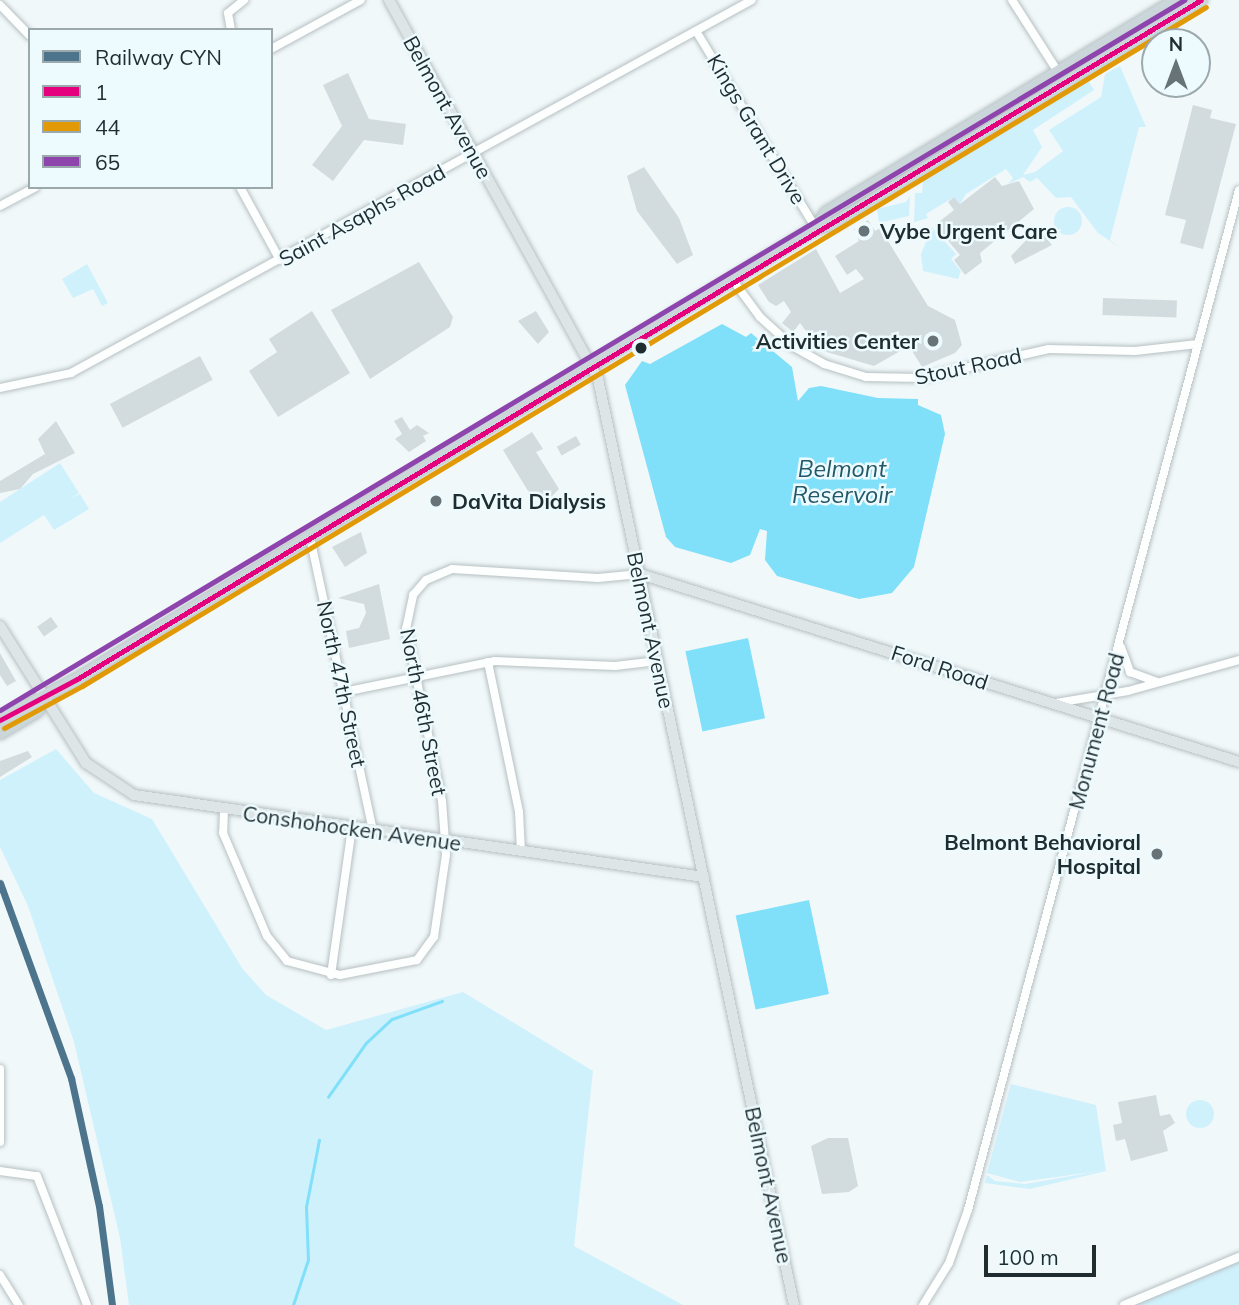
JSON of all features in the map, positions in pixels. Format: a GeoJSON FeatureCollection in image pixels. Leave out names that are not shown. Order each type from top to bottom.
{"type":"FeatureCollection","features":[{"type":"Feature","properties":{"kind":"highway"},"geometry":{"type":"LineString","coordinates":[[816,228],[826,214],[1177,0]]}},
{"type":"Feature","properties":{"kind":"highway"},"geometry":{"type":"LineString","coordinates":[[0,720],[44,698],[816,228],[833,224],[1201,0]]}},
{"type":"Feature","properties":{"kind":"highway"},"geometry":{"type":"LineString","coordinates":[[903,181],[904,166]]}},
{"type":"Feature","properties":{"kind":"highway"},"geometry":{"type":"LineString","coordinates":[[0,733],[37,711],[44,698]]}},
{"type":"Feature","properties":{"kind":"main road","name":"Belmont Avenue"},"geometry":{"type":"LineString","coordinates":[[388,0],[592,365],[640,574],[794,1305]]}},
{"type":"Feature","properties":{"kind":"main road","name":"Ford Road"},"geometry":{"type":"LineString","coordinates":[[640,574],[1239,762]]}},
{"type":"Feature","properties":{"kind":"main road","name":"Conshohocken Avenue"},"geometry":{"type":"LineString","coordinates":[[0,626],[86,763],[113,785],[145,799],[704,877]]}},
{"type":"Feature","properties":{"kind":"street"},"geometry":{"type":"LineString","coordinates":[[231,28],[228,13],[244,0]]}},
{"type":"Feature","properties":{"kind":"street"},"geometry":{"type":"LineString","coordinates":[[273,48],[361,0]]}},
{"type":"Feature","properties":{"kind":"street","name":"Saint Asaphs Road"},"geometry":{"type":"LineString","coordinates":[[0,388],[71,373],[752,0]]}},
{"type":"Feature","properties":{"kind":"street"},"geometry":{"type":"LineString","coordinates":[[1012,0],[1058,72]]}},
{"type":"Feature","properties":{"kind":"street"},"geometry":{"type":"LineString","coordinates":[[0,5],[28,34]]}},
{"type":"Feature","properties":{"kind":"street"},"geometry":{"type":"LineString","coordinates":[[0,23],[10,17]]}},
{"type":"Feature","properties":{"kind":"street","name":"Kings Grant Drive"},"geometry":{"type":"LineString","coordinates":[[696,31],[816,228]]}},
{"type":"Feature","properties":{"kind":"street"},"geometry":{"type":"LineString","coordinates":[[0,206],[31,189]]}},
{"type":"Feature","properties":{"kind":"street"},"geometry":{"type":"LineString","coordinates":[[241,189],[280,260]]}},
{"type":"Feature","properties":{"kind":"street","name":"Monument Road"},"geometry":{"type":"LineString","coordinates":[[923,1305],[949,1263],[968,1210],[1239,190]]}},
{"type":"Feature","properties":{"kind":"street"},"geometry":{"type":"LineString","coordinates":[[1229,225],[1239,228]]}},
{"type":"Feature","properties":{"kind":"street","name":"Stout Road"},"geometry":{"type":"LineString","coordinates":[[732,279],[760,317],[792,346],[834,368],[876,378],[932,377],[1049,349],[1135,351],[1198,344]]}},
{"type":"Feature","properties":{"kind":"street","name":"North 47th Street"},"geometry":{"type":"LineString","coordinates":[[310,537],[373,831]]}},
{"type":"Feature","properties":{"kind":"street","name":"North 46th Street"},"geometry":{"type":"LineString","coordinates":[[331,975],[404,965],[427,950],[435,929],[444,841],[442,800],[405,622],[419,586],[452,569],[598,578],[640,574]]}},
{"type":"Feature","properties":{"kind":"street"},"geometry":{"type":"LineString","coordinates":[[1120,640],[1130,672],[1160,682]]}},
{"type":"Feature","properties":{"kind":"street"},"geometry":{"type":"LineString","coordinates":[[1053,703],[1160,682],[1239,660]]}},
{"type":"Feature","properties":{"kind":"street"},"geometry":{"type":"LineString","coordinates":[[344,692],[488,662],[615,666],[658,661]]}},
{"type":"Feature","properties":{"kind":"street"},"geometry":{"type":"LineString","coordinates":[[488,662],[519,812],[521,852]]}},
{"type":"Feature","properties":{"kind":"street"},"geometry":{"type":"LineString","coordinates":[[224,810],[223,833],[270,941],[292,964],[331,975],[352,828]]}},
{"type":"Feature","properties":{"kind":"street"},"geometry":{"type":"LineString","coordinates":[[0,1069],[0,1142]]}},
{"type":"Feature","properties":{"kind":"street"},"geometry":{"type":"LineString","coordinates":[[0,1171],[37,1176],[87,1305]]}},
{"type":"Feature","properties":{"kind":"street"},"geometry":{"type":"LineString","coordinates":[[1124,1305],[1239,1257]]}},
{"type":"Feature","properties":{"kind":"street"},"geometry":{"type":"LineString","coordinates":[[0,1275],[19,1305]]}},
{"type":"Feature","properties":{"kind":"shaded area"},"geometry":{"type":"Polygon","coordinates":[[[1120,66],[1146,127],[1139,127],[1110,240],[1122,249],[1098,233],[1071,197],[1056,198],[1037,178],[1030,182],[1023,177],[1008,184],[1013,178],[1006,169],[966,194],[960,204],[954,197],[926,214],[928,218],[914,222],[915,193],[922,193],[923,179],[1092,76],[1089,82],[1094,90],[1033,130],[1042,147],[1023,175],[1035,172],[1063,151],[1049,130],[1101,97],[1105,74],[1120,66]]]}},
{"type":"Feature","properties":{"kind":"shaded area"},"geometry":{"type":"Polygon","coordinates":[[[910,196],[909,216],[879,223],[877,209],[906,202],[910,196]]]}},
{"type":"Feature","properties":{"kind":"shaded area"},"geometry":{"type":"Polygon","coordinates":[[[1068,207],[1078,211],[1082,221],[1078,231],[1068,235],[1058,231],[1054,221],[1058,211],[1068,207]]]}},
{"type":"Feature","properties":{"kind":"shaded area"},"geometry":{"type":"Polygon","coordinates":[[[932,227],[956,254],[951,259],[961,271],[958,279],[923,271],[921,254],[932,227]]]}},
{"type":"Feature","properties":{"kind":"shaded area"},"geometry":{"type":"Polygon","coordinates":[[[87,264],[108,303],[102,306],[93,289],[73,298],[62,279],[87,264]]]}},
{"type":"Feature","properties":{"kind":"shaded area"},"geometry":{"type":"Polygon","coordinates":[[[60,463],[79,493],[72,498],[80,494],[89,509],[54,530],[44,515],[0,543],[0,502],[60,463]]]}},
{"type":"Feature","properties":{"kind":"shaded area"},"geometry":{"type":"Polygon","coordinates":[[[56,749],[94,793],[152,819],[242,968],[266,995],[326,1030],[463,992],[593,1071],[574,1246],[683,1305],[129,1305],[120,1238],[74,1042],[28,906],[0,847],[0,780],[56,749]]]}},
{"type":"Feature","properties":{"kind":"shaded area"},"geometry":{"type":"Polygon","coordinates":[[[1011,1084],[1096,1105],[1106,1171],[1030,1189],[985,1183],[987,1175],[995,1181],[1025,1184],[1100,1171],[1020,1182],[987,1173],[1011,1084]]]}},
{"type":"Feature","properties":{"kind":"shaded area"},"geometry":{"type":"Polygon","coordinates":[[[1200,1100],[1210,1104],[1214,1114],[1210,1124],[1200,1128],[1190,1124],[1186,1114],[1190,1104],[1200,1100]]]}},
{"type":"Feature","properties":{"kind":"shaded area"},"geometry":{"type":"Polygon","coordinates":[[[1239,1261],[1239,1305],[1132,1305],[1194,1280],[1239,1261]]]}},
{"type":"Feature","properties":{"kind":"water","name":"Belmont Reservoir"},"geometry":{"type":"Polygon","coordinates":[[[722,324],[746,337],[751,333],[792,367],[798,401],[809,388],[821,386],[878,398],[918,399],[918,405],[941,415],[945,434],[914,567],[892,593],[859,599],[777,576],[765,560],[767,531],[760,529],[750,555],[731,563],[675,547],[666,537],[625,385],[642,361],[650,364],[722,324]]]}},
{"type":"Feature","properties":{"kind":"water"},"geometry":{"type":"Polygon","coordinates":[[[748,638],[765,718],[702,732],[685,651],[748,638]]]}},
{"type":"Feature","properties":{"kind":"water"},"geometry":{"type":"Polygon","coordinates":[[[809,900],[829,994],[756,1009],[736,916],[809,900]]]}},
{"type":"Feature","properties":{"kind":"building"},"geometry":{"type":"Polygon","coordinates":[[[348,73],[369,119],[406,124],[403,145],[364,140],[333,181],[312,165],[342,126],[323,85],[348,73]]]}},
{"type":"Feature","properties":{"kind":"building"},"geometry":{"type":"Polygon","coordinates":[[[1193,105],[1212,110],[1210,118],[1236,124],[1203,249],[1180,243],[1186,220],[1165,215],[1193,105]]]}},
{"type":"Feature","properties":{"kind":"building"},"geometry":{"type":"Polygon","coordinates":[[[644,167],[679,218],[693,255],[677,264],[637,211],[627,176],[644,167]]]}},
{"type":"Feature","properties":{"kind":"building"},"geometry":{"type":"Polygon","coordinates":[[[995,177],[1002,186],[1019,181],[1034,209],[980,253],[982,262],[965,275],[954,260],[960,255],[935,225],[954,210],[948,202],[954,197],[960,204],[995,177]]]}},
{"type":"Feature","properties":{"kind":"building"},"geometry":{"type":"Polygon","coordinates":[[[868,220],[875,231],[880,228],[928,306],[955,320],[962,345],[955,353],[922,367],[909,346],[874,366],[820,350],[800,323],[793,332],[782,323],[791,312],[784,301],[776,306],[769,302],[758,285],[816,249],[840,293],[864,279],[856,269],[847,275],[835,256],[859,241],[854,229],[868,220]]]}},
{"type":"Feature","properties":{"kind":"building"},"geometry":{"type":"Polygon","coordinates":[[[1038,228],[1052,245],[1015,264],[1011,256],[1038,228]]]}},
{"type":"Feature","properties":{"kind":"building"},"geometry":{"type":"Polygon","coordinates":[[[419,262],[453,317],[450,327],[370,379],[331,310],[419,262]]]}},
{"type":"Feature","properties":{"kind":"building"},"geometry":{"type":"Polygon","coordinates":[[[1103,298],[1177,301],[1176,318],[1102,315],[1103,298]]]}},
{"type":"Feature","properties":{"kind":"building"},"geometry":{"type":"Polygon","coordinates":[[[312,311],[350,373],[278,417],[249,371],[277,352],[269,339],[312,311]]]}},
{"type":"Feature","properties":{"kind":"building"},"geometry":{"type":"Polygon","coordinates":[[[536,311],[549,332],[538,344],[518,321],[536,311]]]}},
{"type":"Feature","properties":{"kind":"building"},"geometry":{"type":"Polygon","coordinates":[[[200,356],[213,380],[123,428],[110,404],[200,356]]]}},
{"type":"Feature","properties":{"kind":"building"},"geometry":{"type":"Polygon","coordinates":[[[402,417],[410,430],[417,425],[429,433],[423,436],[426,441],[409,452],[395,439],[402,434],[394,421],[402,417]]]}},
{"type":"Feature","properties":{"kind":"building"},"geometry":{"type":"Polygon","coordinates":[[[56,421],[75,453],[33,474],[20,489],[0,493],[0,481],[45,454],[38,439],[56,421]]]}},
{"type":"Feature","properties":{"kind":"building"},"geometry":{"type":"Polygon","coordinates":[[[532,432],[543,449],[536,452],[559,489],[545,503],[540,495],[533,499],[503,450],[532,432]]]}},
{"type":"Feature","properties":{"kind":"building"},"geometry":{"type":"Polygon","coordinates":[[[576,436],[581,445],[562,455],[557,447],[576,436]]]}},
{"type":"Feature","properties":{"kind":"building"},"geometry":{"type":"Polygon","coordinates":[[[361,532],[367,553],[345,567],[332,547],[361,532]]]}},
{"type":"Feature","properties":{"kind":"building"},"geometry":{"type":"Polygon","coordinates":[[[379,584],[390,639],[349,648],[346,631],[359,628],[366,613],[364,604],[338,598],[379,584]]]}},
{"type":"Feature","properties":{"kind":"building"},"geometry":{"type":"Polygon","coordinates":[[[51,617],[58,627],[44,637],[37,627],[51,617]]]}},
{"type":"Feature","properties":{"kind":"building"},"geometry":{"type":"Polygon","coordinates":[[[0,653],[16,681],[7,686],[0,675],[0,653]]]}},
{"type":"Feature","properties":{"kind":"building"},"geometry":{"type":"Polygon","coordinates":[[[28,751],[32,757],[0,777],[0,761],[28,751]]]}},
{"type":"Feature","properties":{"kind":"building"},"geometry":{"type":"Polygon","coordinates":[[[1156,1095],[1160,1116],[1170,1114],[1175,1123],[1163,1131],[1168,1151],[1131,1161],[1125,1139],[1116,1141],[1113,1125],[1122,1123],[1118,1102],[1156,1095]]]}},
{"type":"Feature","properties":{"kind":"building"},"geometry":{"type":"Polygon","coordinates":[[[828,1138],[848,1138],[858,1186],[849,1192],[822,1194],[811,1146],[828,1138]]]}},
{"type":"Feature","properties":{"kind":"waterway"},"geometry":{"type":"LineString","coordinates":[[328,1097],[366,1043],[392,1019],[442,1001]]}},
{"type":"Feature","properties":{"kind":"waterway"},"geometry":{"type":"LineString","coordinates":[[293,1305],[308,1260],[306,1207],[319,1140]]}},
{"type":"Feature","properties":{"kind":"rail line","name":"CYN"},"geometry":{"type":"LineString","coordinates":[[0,883],[71,1078],[99,1206],[112,1305]]}},
{"type":"Feature","properties":{"kind":"transit line","name":"65"},"geometry":{"type":"LineString","coordinates":[[0,710],[1184,0]]}},
{"type":"Feature","properties":{"kind":"transit line","name":"1"},"geometry":{"type":"LineString","coordinates":[[0,720],[77,679],[1201,0]]}},
{"type":"Feature","properties":{"kind":"transit line","name":"44"},"geometry":{"type":"LineString","coordinates":[[4,728],[82,686],[1206,7]]}},
{"type":"Feature","properties":{"kind":"place","name":"Vybe Urgent Care"},"geometry":{"type":"Point","coordinates":[864,231]}},
{"type":"Feature","properties":{"kind":"place","name":"Activities Center"},"geometry":{"type":"Point","coordinates":[933,341]}},
{"type":"Feature","properties":{"kind":"place","name":"DaVita Dialysis"},"geometry":{"type":"Point","coordinates":[436,501]}},
{"type":"Feature","properties":{"kind":"place","name":"Belmont Behavioral Hospital"},"geometry":{"type":"Point","coordinates":[1157,854]}}]}
